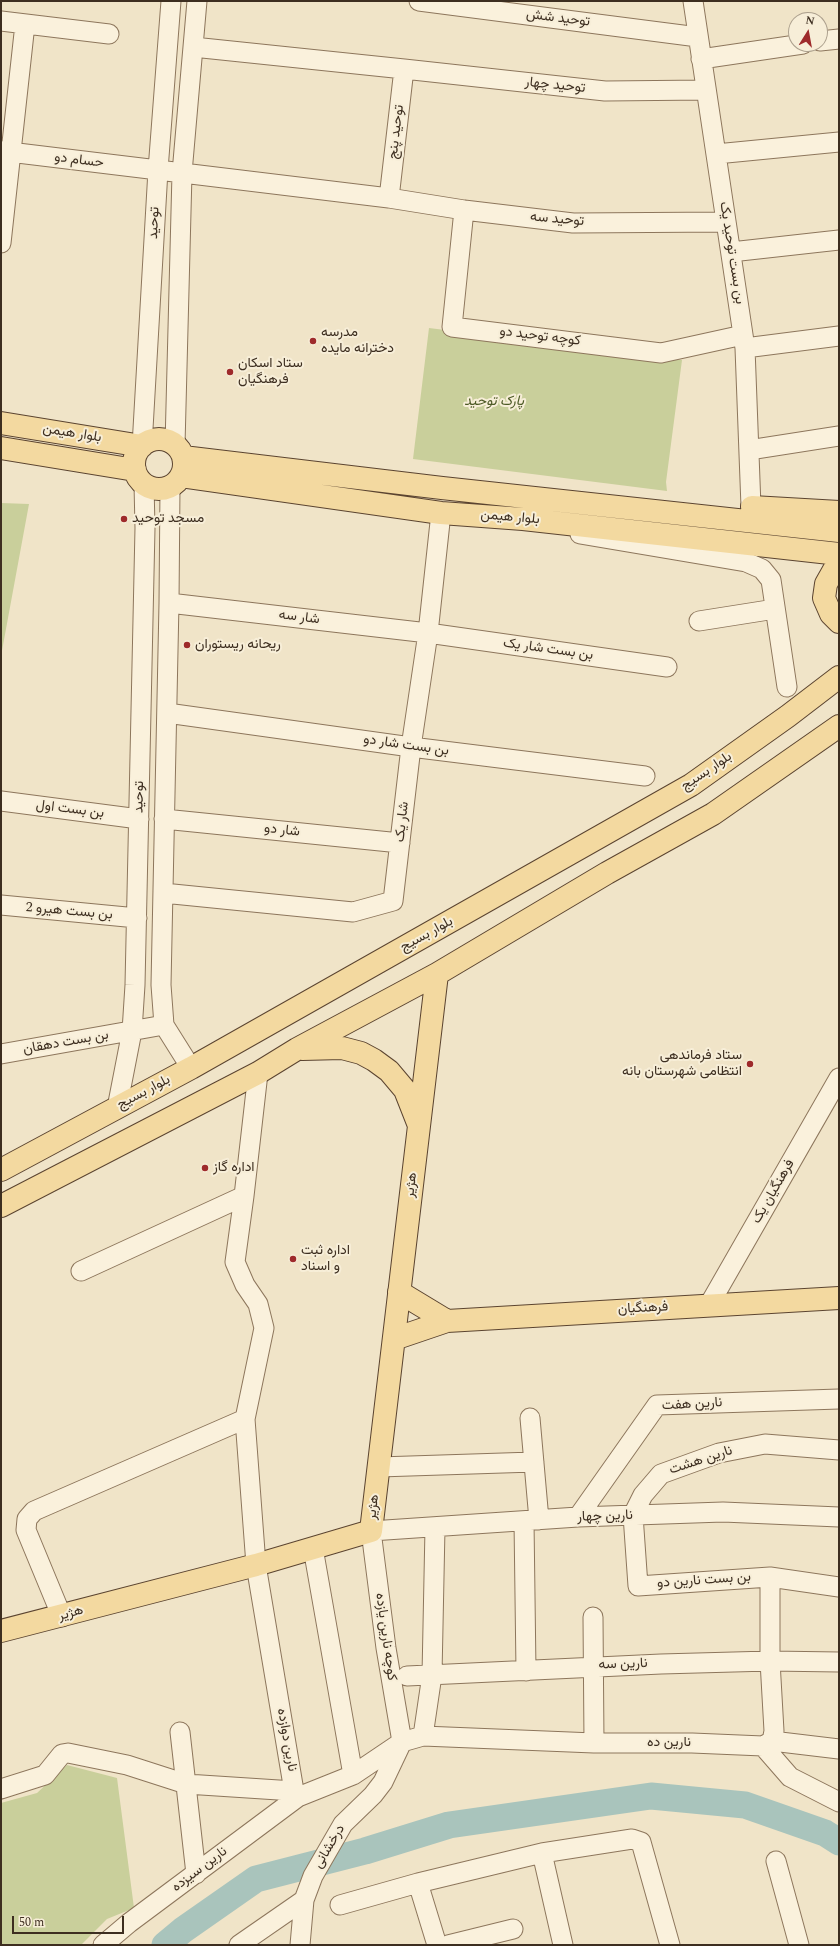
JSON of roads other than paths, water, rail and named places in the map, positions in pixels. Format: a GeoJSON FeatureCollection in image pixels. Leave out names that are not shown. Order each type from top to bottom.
{"type":"FeatureCollection","features":[{"type":"Feature","properties":{"kind":"main road","name":"بلوار هیمن"},"geometry":{"type":"LineString","coordinates":[[1,422],[142,446]]}},
{"type":"Feature","properties":{"kind":"main road"},"geometry":{"type":"LineString","coordinates":[[155,440],[162,440],[177,466],[156,489],[139,477],[136,455],[142,446],[155,440]]}},
{"type":"Feature","properties":{"kind":"main road","name":"بلوار هیمن"},"geometry":{"type":"LineString","coordinates":[[1,448],[139,477]]}},
{"type":"Feature","properties":{"kind":"main road","name":"بلوار هیمن"},"geometry":{"type":"LineString","coordinates":[[177,466],[442,488],[657,510],[839,531]]}},
{"type":"Feature","properties":{"kind":"main road","name":"بلوار هیمن"},"geometry":{"type":"LineString","coordinates":[[177,466],[441,513],[523,519],[839,554]]}},
{"type":"Feature","properties":{"kind":"main road"},"geometry":{"type":"LineString","coordinates":[[657,510],[695,504],[839,512]]}},
{"type":"Feature","properties":{"kind":"main road"},"geometry":{"type":"LineString","coordinates":[[839,561],[826,584],[824,598],[831,614],[839,622]]}},
{"type":"Feature","properties":{"kind":"main road","name":"بلوار بسیج"},"geometry":{"type":"LineString","coordinates":[[1,1170],[191,1068],[691,785],[788,716],[839,677]]}},
{"type":"Feature","properties":{"kind":"main road"},"geometry":{"type":"LineString","coordinates":[[1,1206],[258,1073],[297,1049],[436,974],[606,873],[713,814],[839,726]]}},
{"type":"Feature","properties":{"kind":"main road"},"geometry":{"type":"LineString","coordinates":[[590,843],[606,873]]}},
{"type":"Feature","properties":{"kind":"main road","name":"هژیر"},"geometry":{"type":"LineString","coordinates":[[1,1632],[256,1565],[371,1531],[436,974]]}},
{"type":"Feature","properties":{"kind":"main road","name":"هژیر"},"geometry":{"type":"LineString","coordinates":[[297,1049],[342,1048],[361,1053],[374,1060],[389,1071],[405,1090],[419,1126]]}},
{"type":"Feature","properties":{"kind":"main road"},"geometry":{"type":"LineString","coordinates":[[399,1292],[447,1321]]}},
{"type":"Feature","properties":{"kind":"main road","name":"فرهنگیان"},"geometry":{"type":"LineString","coordinates":[[394,1339],[447,1321],[839,1298]]}},
{"type":"Feature","properties":{"kind":"street","name":"توحید"},"geometry":{"type":"LineString","coordinates":[[142,446],[158,170],[171,1]]}},
{"type":"Feature","properties":{"kind":"street","name":"توحید"},"geometry":{"type":"LineString","coordinates":[[191,1068],[164,1025],[161,985],[170,603],[168,528],[177,466],[182,173],[197,1]]}},
{"type":"Feature","properties":{"kind":"street","name":"توحید شش"},"geometry":{"type":"LineString","coordinates":[[419,1],[698,37]]}},
{"type":"Feature","properties":{"kind":"street","name":"بن بست توحید یک"},"geometry":{"type":"LineString","coordinates":[[694,1],[701,59],[744,342],[751,507]]}},
{"type":"Feature","properties":{"kind":"street"},"geometry":{"type":"LineString","coordinates":[[1,21],[109,34]]}},
{"type":"Feature","properties":{"kind":"street"},"geometry":{"type":"LineString","coordinates":[[1,243],[6,152],[25,24]]}},
{"type":"Feature","properties":{"kind":"street"},"geometry":{"type":"LineString","coordinates":[[828,41],[839,39]]}},
{"type":"Feature","properties":{"kind":"street"},"geometry":{"type":"LineString","coordinates":[[701,59],[788,46]]}},
{"type":"Feature","properties":{"kind":"street"},"geometry":{"type":"LineString","coordinates":[[193,47],[404,69]]}},
{"type":"Feature","properties":{"kind":"street","name":"توحید چهار"},"geometry":{"type":"LineString","coordinates":[[404,69],[605,91],[706,90]]}},
{"type":"Feature","properties":{"kind":"street","name":"توحید پنج"},"geometry":{"type":"LineString","coordinates":[[389,198],[404,69]]}},
{"type":"Feature","properties":{"kind":"street"},"geometry":{"type":"LineString","coordinates":[[716,154],[839,142]]}},
{"type":"Feature","properties":{"kind":"street","name":"حسام دو"},"geometry":{"type":"LineString","coordinates":[[6,152],[182,173]]}},
{"type":"Feature","properties":{"kind":"street"},"geometry":{"type":"LineString","coordinates":[[182,173],[389,198]]}},
{"type":"Feature","properties":{"kind":"street","name":"توحید سه"},"geometry":{"type":"LineString","coordinates":[[389,198],[464,210],[573,223],[726,222]]}},
{"type":"Feature","properties":{"kind":"street","name":"کوچه توحید دو"},"geometry":{"type":"LineString","coordinates":[[464,210],[452,327],[661,353],[744,342]]}},
{"type":"Feature","properties":{"kind":"street"},"geometry":{"type":"LineString","coordinates":[[731,252],[839,240]]}},
{"type":"Feature","properties":{"kind":"street"},"geometry":{"type":"LineString","coordinates":[[744,342],[839,336]]}},
{"type":"Feature","properties":{"kind":"street"},"geometry":{"type":"LineString","coordinates":[[749,450],[839,436]]}},
{"type":"Feature","properties":{"kind":"street","name":"توحید"},"geometry":{"type":"LineString","coordinates":[[117,1108],[132,1031],[135,985],[145,528],[139,477]]}},
{"type":"Feature","properties":{"kind":"street","name":"شار یک"},"geometry":{"type":"LineString","coordinates":[[163,893],[353,912],[393,901],[411,747],[428,633],[441,513]]}},
{"type":"Feature","properties":{"kind":"street"},"geometry":{"type":"LineString","coordinates":[[523,519],[592,537],[746,562],[762,569],[771,580],[787,687]]}},
{"type":"Feature","properties":{"kind":"street"},"geometry":{"type":"LineString","coordinates":[[145,528],[168,528]]}},
{"type":"Feature","properties":{"kind":"street","name":"شار سه"},"geometry":{"type":"LineString","coordinates":[[170,603],[428,633]]}},
{"type":"Feature","properties":{"kind":"street"},"geometry":{"type":"LineString","coordinates":[[699,621],[775,609]]}},
{"type":"Feature","properties":{"kind":"street","name":"بن بست شار یک"},"geometry":{"type":"LineString","coordinates":[[428,633],[667,666]]}},
{"type":"Feature","properties":{"kind":"street","name":"بن بست شار دو"},"geometry":{"type":"LineString","coordinates":[[167,713],[411,747],[645,776]]}},
{"type":"Feature","properties":{"kind":"street","name":"بن بست اول"},"geometry":{"type":"LineString","coordinates":[[1,801],[139,819]]}},
{"type":"Feature","properties":{"kind":"street","name":"شار دو"},"geometry":{"type":"LineString","coordinates":[[164,819],[400,843]]}},
{"type":"Feature","properties":{"kind":"street","name":"بن بست هیرو 2"},"geometry":{"type":"LineString","coordinates":[[1,905],[137,918]]}},
{"type":"Feature","properties":{"kind":"street","name":"بن بست دهقان"},"geometry":{"type":"LineString","coordinates":[[1,1054],[164,1025]]}},
{"type":"Feature","properties":{"kind":"street"},"geometry":{"type":"LineString","coordinates":[[1,1062],[21,1051]]}},
{"type":"Feature","properties":{"kind":"street","name":"نارین دوازده"},"geometry":{"type":"LineString","coordinates":[[258,1073],[235,1262],[245,1285],[258,1304],[264,1328],[245,1419],[256,1565],[296,1794]]}},
{"type":"Feature","properties":{"kind":"street","name":"فرهنگیان یک"},"geometry":{"type":"LineString","coordinates":[[709,1305],[839,1078]]}},
{"type":"Feature","properties":{"kind":"street"},"geometry":{"type":"LineString","coordinates":[[81,1271],[244,1196]]}},
{"type":"Feature","properties":{"kind":"street","name":"نارین هفت"},"geometry":{"type":"LineString","coordinates":[[578,1517],[657,1405],[839,1399]]}},
{"type":"Feature","properties":{"kind":"street"},"geometry":{"type":"LineString","coordinates":[[526,1672],[534,1462],[530,1418]]}},
{"type":"Feature","properties":{"kind":"street"},"geometry":{"type":"LineString","coordinates":[[62,1617],[26,1530],[27,1520],[34,1510],[245,1419]]}},
{"type":"Feature","properties":{"kind":"street","name":"نارین هشت"},"geometry":{"type":"LineString","coordinates":[[633,1516],[643,1495],[661,1474],[719,1453],[765,1444],[839,1450]]}},
{"type":"Feature","properties":{"kind":"street"},"geometry":{"type":"LineString","coordinates":[[379,1467],[534,1462]]}},
{"type":"Feature","properties":{"kind":"street","name":"نارین چهار"},"geometry":{"type":"LineString","coordinates":[[371,1531],[435,1528],[578,1517],[723,1512],[839,1517]]}},
{"type":"Feature","properties":{"kind":"street","name":"بن بست نارین دو"},"geometry":{"type":"LineString","coordinates":[[633,1516],[638,1586],[770,1577],[839,1587]]}},
{"type":"Feature","properties":{"kind":"street"},"geometry":{"type":"LineString","coordinates":[[423,1736],[432,1675],[435,1528]]}},
{"type":"Feature","properties":{"kind":"street","name":"کوچه نارین یازده"},"geometry":{"type":"LineString","coordinates":[[371,1531],[386,1648],[402,1742]]}},
{"type":"Feature","properties":{"kind":"street"},"geometry":{"type":"LineString","coordinates":[[313,1548],[353,1775]]}},
{"type":"Feature","properties":{"kind":"street"},"geometry":{"type":"LineString","coordinates":[[770,1577],[770,1661],[774,1731],[767,1743],[790,1777],[839,1802]]}},
{"type":"Feature","properties":{"kind":"street"},"geometry":{"type":"LineString","coordinates":[[593,1617],[595,1666],[594,1743]]}},
{"type":"Feature","properties":{"kind":"street","name":"نارین سه"},"geometry":{"type":"LineString","coordinates":[[407,1676],[526,1672],[595,1666],[770,1661],[839,1662]]}},
{"type":"Feature","properties":{"kind":"street"},"geometry":{"type":"LineString","coordinates":[[180,1732],[196,1874]]}},
{"type":"Feature","properties":{"kind":"street","name":"نارین ده"},"geometry":{"type":"LineString","coordinates":[[402,1742],[423,1736],[594,1743],[767,1743],[839,1749]]}},
{"type":"Feature","properties":{"kind":"street"},"geometry":{"type":"LineString","coordinates":[[1,1789],[45,1775],[62,1754],[68,1753],[126,1765],[186,1784],[296,1794],[353,1775],[402,1742]]}},
{"type":"Feature","properties":{"kind":"street","name":"درخشانی"},"geometry":{"type":"LineString","coordinates":[[300,1945],[304,1900],[313,1876],[343,1824],[373,1795],[384,1782],[402,1742]]}},
{"type":"Feature","properties":{"kind":"street","name":"نارین سیزده"},"geometry":{"type":"LineString","coordinates":[[103,1945],[129,1923],[196,1874],[296,1794]]}},
{"type":"Feature","properties":{"kind":"street"},"geometry":{"type":"LineString","coordinates":[[340,1905],[418,1883],[542,1853],[632,1839],[641,1842],[670,1945]]}},
{"type":"Feature","properties":{"kind":"street"},"geometry":{"type":"LineString","coordinates":[[542,1853],[564,1945]]}},
{"type":"Feature","properties":{"kind":"street"},"geometry":{"type":"LineString","coordinates":[[776,1861],[799,1945]]}},
{"type":"Feature","properties":{"kind":"street"},"geometry":{"type":"LineString","coordinates":[[418,1883],[438,1945]]}},
{"type":"Feature","properties":{"kind":"street"},"geometry":{"type":"LineString","coordinates":[[239,1945],[304,1900]]}},
{"type":"Feature","properties":{"kind":"street"},"geometry":{"type":"LineString","coordinates":[[448,1945],[513,1929]]}},
{"type":"Feature","properties":{"kind":"waterway"},"geometry":{"type":"LineString","coordinates":[[165,1945],[183,1930],[256,1879],[365,1851],[449,1825],[651,1796],[745,1805],[825,1833],[839,1842]]}},
{"type":"Feature","properties":{"kind":"place","name":"مدرسه دخترانه مایده"},"geometry":{"type":"Point","coordinates":[313,341]}},
{"type":"Feature","properties":{"kind":"place","name":"ستاد اسکان فرهنگیان"},"geometry":{"type":"Point","coordinates":[230,372]}},
{"type":"Feature","properties":{"kind":"place","name":"مسجد توحید"},"geometry":{"type":"Point","coordinates":[124,519]}},
{"type":"Feature","properties":{"kind":"place","name":"ریحانە ریستوران"},"geometry":{"type":"Point","coordinates":[187,645]}},
{"type":"Feature","properties":{"kind":"place","name":"ستاد فرماندهی انتظامی شهرستان بانه"},"geometry":{"type":"Point","coordinates":[750,1064]}},
{"type":"Feature","properties":{"kind":"place","name":"اداره گاز"},"geometry":{"type":"Point","coordinates":[205,1168]}},
{"type":"Feature","properties":{"kind":"place","name":"اداره ثبت و اسناد"},"geometry":{"type":"Point","coordinates":[293,1259]}},
{"type":"Feature","properties":{"kind":"park label","name":"پارک توحید"},"geometry":{"type":"Point","coordinates":[494,402]}}]}
